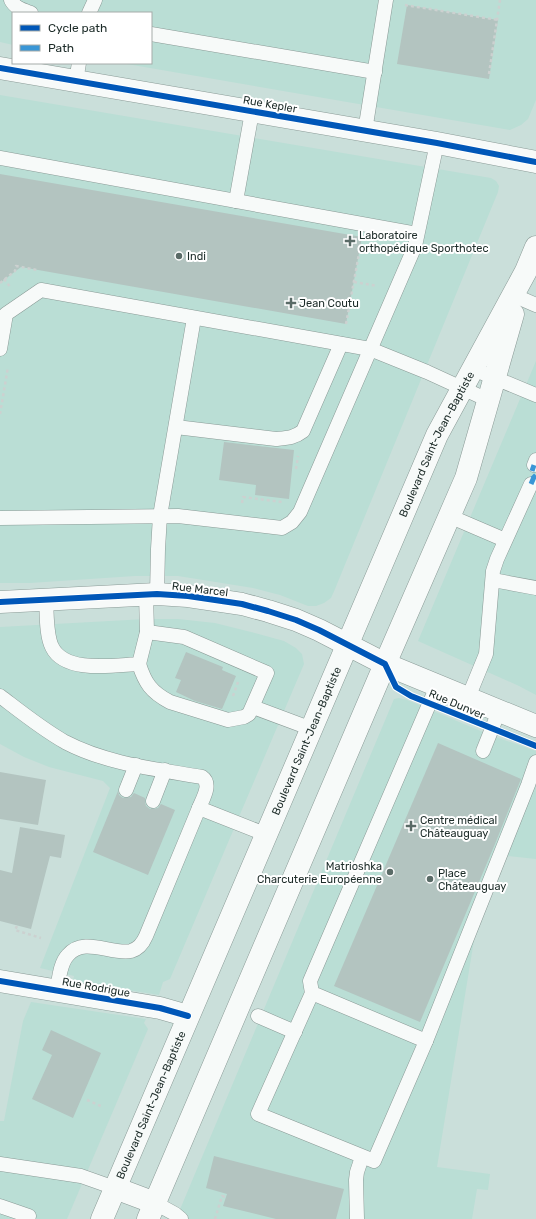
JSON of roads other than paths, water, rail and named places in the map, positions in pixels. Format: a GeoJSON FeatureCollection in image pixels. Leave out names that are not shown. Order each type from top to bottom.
{"type":"FeatureCollection","features":[{"type":"Feature","properties":{"kind":"main road","name":"Rue Kepler"},"geometry":{"type":"LineString","coordinates":[[0,68],[77,72],[252,112],[437,143],[536,162]]}},
{"type":"Feature","properties":{"kind":"main road","name":"Boulevard Saint-Jean-Baptiste"},"geometry":{"type":"LineString","coordinates":[[152,1211],[385,664],[466,478],[488,400],[522,299],[526,271],[536,247]]}},
{"type":"Feature","properties":{"kind":"main road","name":"Boulevard Saint-Jean-Baptiste"},"geometry":{"type":"LineString","coordinates":[[102,1219],[437,434],[473,369],[522,299]]}},
{"type":"Feature","properties":{"kind":"main road","name":"Rue Marcel"},"geometry":{"type":"LineString","coordinates":[[0,602],[151,594],[214,600],[268,611],[296,620],[385,664]]}},
{"type":"Feature","properties":{"kind":"main road","name":"Rue Dunver"},"geometry":{"type":"LineString","coordinates":[[385,664],[536,726]]}},
{"type":"Feature","properties":{"kind":"main road","name":"Rue Rodrigue"},"geometry":{"type":"LineString","coordinates":[[0,981],[160,1008],[188,1016]]}},
{"type":"Feature","properties":{"kind":"main road"},"geometry":{"type":"LineString","coordinates":[[115,1188],[152,1211]]}},
{"type":"Feature","properties":{"kind":"lane"},"geometry":{"type":"LineString","coordinates":[[11,0],[13,4],[28,12]]}},
{"type":"Feature","properties":{"kind":"lane"},"geometry":{"type":"LineString","coordinates":[[89,12],[95,0]]}},
{"type":"Feature","properties":{"kind":"lane"},"geometry":{"type":"LineString","coordinates":[[366,131],[386,0]]}},
{"type":"Feature","properties":{"kind":"lane"},"geometry":{"type":"LineString","coordinates":[[152,34],[375,72]]}},
{"type":"Feature","properties":{"kind":"lane"},"geometry":{"type":"LineString","coordinates":[[236,201],[252,112]]}},
{"type":"Feature","properties":{"kind":"lane"},"geometry":{"type":"LineString","coordinates":[[0,518],[178,516],[282,528],[292,522],[300,512],[415,246],[437,143]]}},
{"type":"Feature","properties":{"kind":"lane"},"geometry":{"type":"LineString","coordinates":[[0,158],[417,234]]}},
{"type":"Feature","properties":{"kind":"lane"},"geometry":{"type":"LineString","coordinates":[[0,349],[6,314],[41,290],[370,349],[427,372],[488,400]]}},
{"type":"Feature","properties":{"kind":"lane"},"geometry":{"type":"LineString","coordinates":[[147,632],[184,637],[267,673],[250,714],[244,717],[228,720],[170,702],[154,692],[148,685],[139,664],[147,632],[158,549],[160,516],[194,318]]}},
{"type":"Feature","properties":{"kind":"lane"},"geometry":{"type":"LineString","coordinates":[[176,427],[276,439],[297,436],[303,431],[341,344]]}},
{"type":"Feature","properties":{"kind":"lane"},"geometry":{"type":"LineString","coordinates":[[473,369],[536,395]]}},
{"type":"Feature","properties":{"kind":"lane"},"geometry":{"type":"LineString","coordinates":[[468,698],[486,654],[493,571],[496,559],[531,484]]}},
{"type":"Feature","properties":{"kind":"lane"},"geometry":{"type":"LineString","coordinates":[[449,516],[505,540]]}},
{"type":"Feature","properties":{"kind":"lane"},"geometry":{"type":"LineString","coordinates":[[493,580],[536,588]]}},
{"type":"Feature","properties":{"kind":"lane"},"geometry":{"type":"LineString","coordinates":[[46,600],[49,634],[52,647],[56,653],[64,659],[76,664],[90,666],[139,664]]}},
{"type":"Feature","properties":{"kind":"lane"},"geometry":{"type":"LineString","coordinates":[[437,686],[310,981],[312,993],[258,1114],[374,1161],[426,1041],[536,762]]}},
{"type":"Feature","properties":{"kind":"lane"},"geometry":{"type":"LineString","coordinates":[[0,696],[44,729],[66,742],[99,756],[136,765],[202,777],[208,784],[142,944],[131,951],[87,946],[72,951],[67,955],[64,961],[56,990]]}},
{"type":"Feature","properties":{"kind":"lane"},"geometry":{"type":"LineString","coordinates":[[253,707],[312,729]]}},
{"type":"Feature","properties":{"kind":"lane"},"geometry":{"type":"LineString","coordinates":[[483,751],[499,711]]}},
{"type":"Feature","properties":{"kind":"lane"},"geometry":{"type":"LineString","coordinates":[[126,790],[136,765]]}},
{"type":"Feature","properties":{"kind":"lane"},"geometry":{"type":"LineString","coordinates":[[153,801],[165,770]]}},
{"type":"Feature","properties":{"kind":"lane"},"geometry":{"type":"LineString","coordinates":[[199,808],[265,834]]}},
{"type":"Feature","properties":{"kind":"lane"},"geometry":{"type":"LineString","coordinates":[[312,993],[426,1041]]}},
{"type":"Feature","properties":{"kind":"lane"},"geometry":{"type":"LineString","coordinates":[[258,1016],[295,1032]]}},
{"type":"Feature","properties":{"kind":"lane"},"geometry":{"type":"LineString","coordinates":[[357,1219],[356,1172],[362,1157]]}},
{"type":"Feature","properties":{"kind":"lane"},"geometry":{"type":"LineString","coordinates":[[0,1164],[81,1176],[115,1188]]}},
{"type":"Feature","properties":{"kind":"lane"},"geometry":{"type":"LineString","coordinates":[[0,1206],[29,1216],[28,1219]]}},
{"type":"Feature","properties":{"kind":"lane"},"geometry":{"type":"LineString","coordinates":[[152,1211],[175,1214],[182,1219]]}},
{"type":"Feature","properties":{"kind":"place","name":"Laboratoire orthopédique Sporthotec"},"geometry":{"type":"Point","coordinates":[350,241]}},
{"type":"Feature","properties":{"kind":"place","name":"Indi"},"geometry":{"type":"Point","coordinates":[179,256]}},
{"type":"Feature","properties":{"kind":"place","name":"Jean Coutu"},"geometry":{"type":"Point","coordinates":[291,303]}},
{"type":"Feature","properties":{"kind":"place","name":"Centre médical Châteauguay"},"geometry":{"type":"Point","coordinates":[411,826]}},
{"type":"Feature","properties":{"kind":"place","name":"Matrioshka Charcuterie Européenne"},"geometry":{"type":"Point","coordinates":[390,872]}},
{"type":"Feature","properties":{"kind":"place","name":"Place Châteauguay"},"geometry":{"type":"Point","coordinates":[430,879]}}]}
